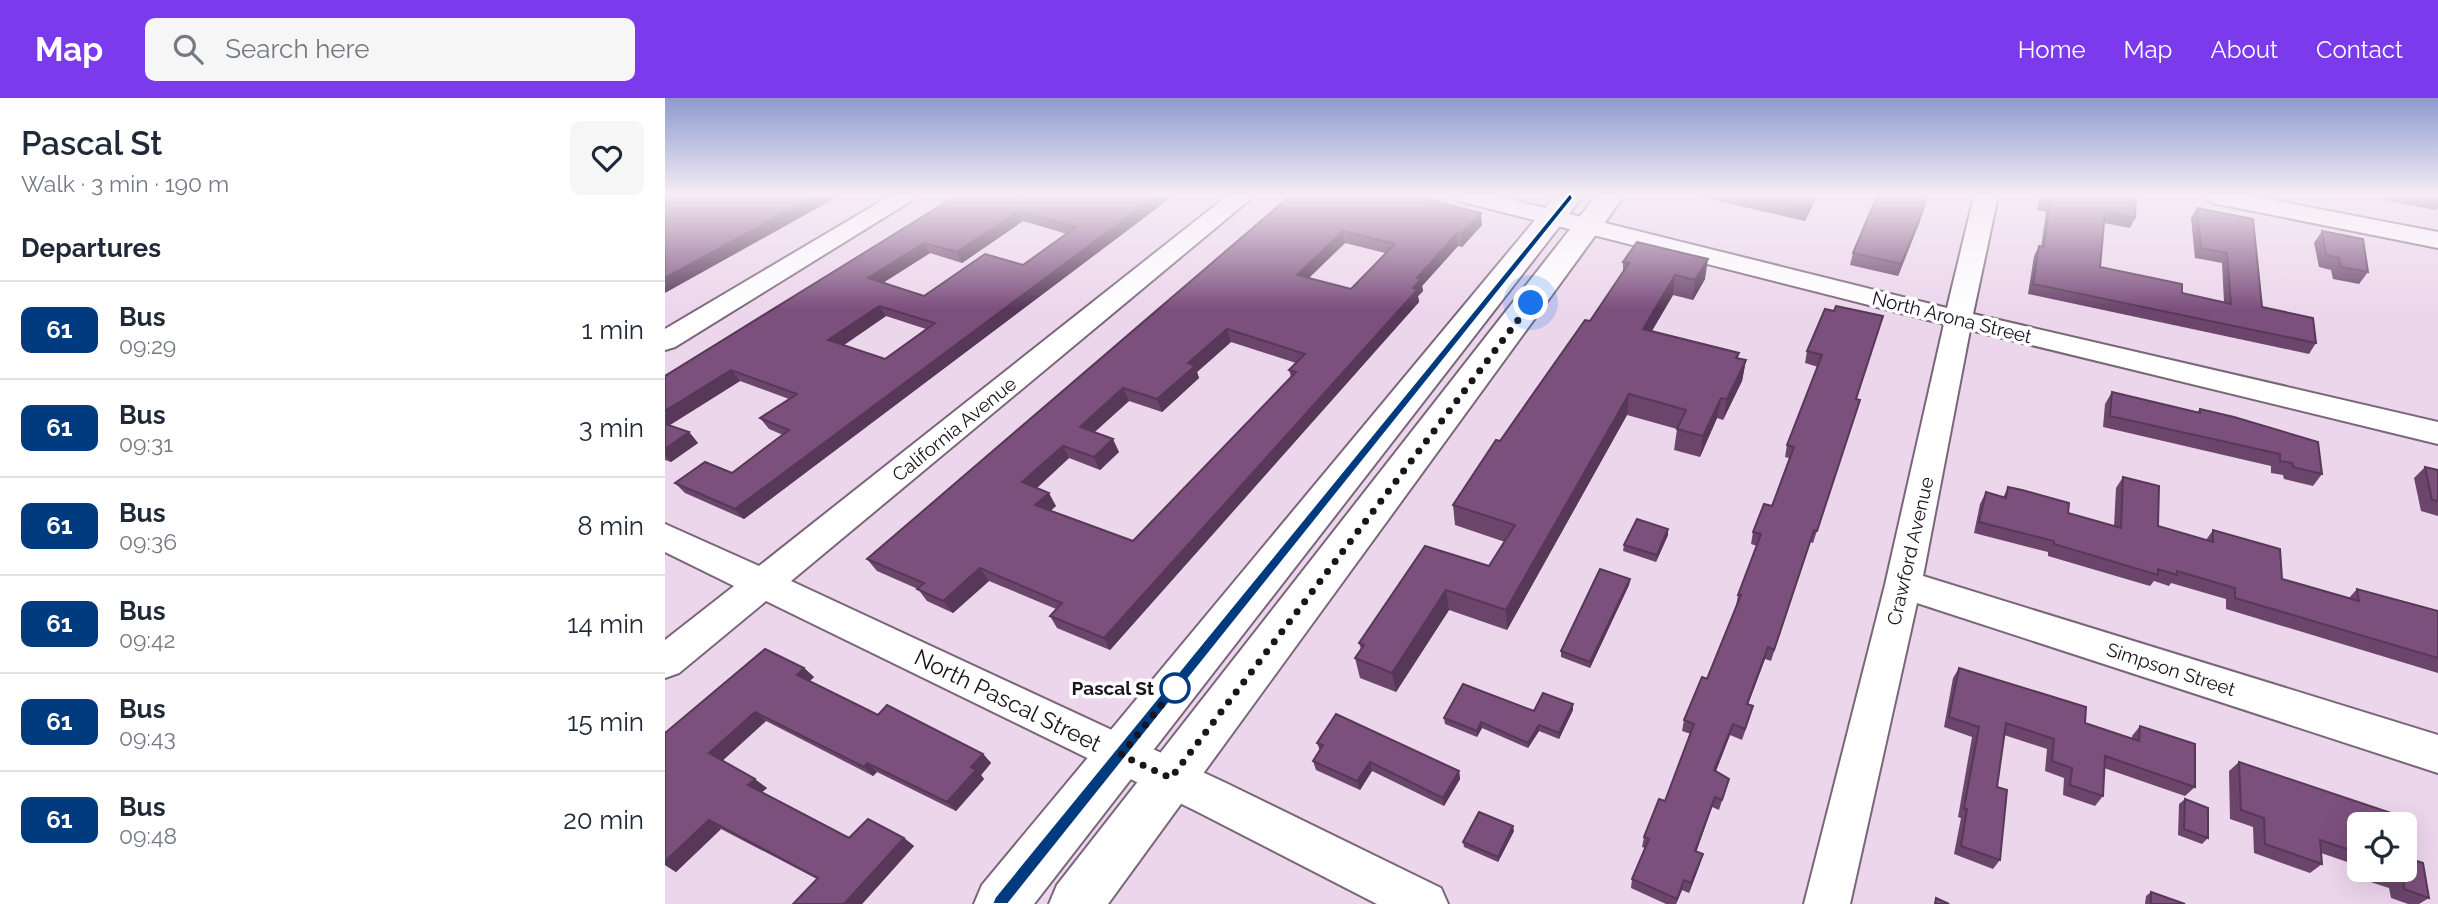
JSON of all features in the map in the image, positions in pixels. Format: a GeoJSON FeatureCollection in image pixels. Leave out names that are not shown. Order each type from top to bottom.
{"type":"FeatureCollection","features":[{"type":"Feature","properties":{"kind":"main road"},"geometry":{"type":"LineString","coordinates":[[1001,904],[1121,755],[1554,234]]}},
{"type":"Feature","properties":{"kind":"main road"},"geometry":{"type":"LineString","coordinates":[[1076,904],[1171,778],[1556,234]]}},
{"type":"Feature","properties":{"kind":"street"},"geometry":{"type":"LineString","coordinates":[[665,341],[844,234]]}},
{"type":"Feature","properties":{"kind":"street","name":"California Avenue"},"geometry":{"type":"LineString","coordinates":[[665,662],[1195,234]]}},
{"type":"Feature","properties":{"kind":"street","name":"North Arona Street"},"geometry":{"type":"LineString","coordinates":[[1643,234],[1959,319],[2438,433]]}},
{"type":"Feature","properties":{"kind":"street","name":"Crawford Avenue"},"geometry":{"type":"LineString","coordinates":[[1827,904],[1903,584],[1978,234]]}},
{"type":"Feature","properties":{"kind":"street"},"geometry":{"type":"LineString","coordinates":[[2405,234],[2438,240]]}},
{"type":"Feature","properties":{"kind":"street","name":"North Pascal Street"},"geometry":{"type":"LineString","coordinates":[[665,537],[1171,778],[1425,904]]}},
{"type":"Feature","properties":{"kind":"street","name":"Simpson Street"},"geometry":{"type":"LineString","coordinates":[[1903,584],[2438,754]]}},
{"type":"Feature","properties":{"kind":"building"},"geometry":{"type":"Polygon","coordinates":[[[665,234],[746,234],[665,278],[665,234]]]}},
{"type":"Feature","properties":{"kind":"building"},"geometry":{"type":"Polygon","coordinates":[[[895,234],[984,234],[957,252],[924,243],[868,278],[924,296],[985,254],[1023,265],[1067,234],[1105,234],[735,509],[675,483],[705,462],[732,473],[789,430],[760,418],[797,394],[731,370],[665,411],[665,376],[895,234]],[[879,306],[828,340],[885,359],[935,323],[879,306]]]}},
{"type":"Feature","properties":{"kind":"building"},"geometry":{"type":"Polygon","coordinates":[[[1246,234],[1340,234],[1297,275],[1351,289],[1395,244],[1353,234],[1456,234],[1417,278],[1421,279],[1413,288],[1417,290],[1104,638],[1050,616],[1062,603],[980,568],[943,601],[917,589],[924,583],[867,559],[1246,234]],[[1227,329],[1188,363],[1195,366],[1157,399],[1123,388],[1080,427],[1113,439],[1094,457],[1063,446],[1022,482],[1049,493],[1035,505],[1133,541],[1296,372],[1289,370],[1305,354],[1227,329]]]}},
{"type":"Feature","properties":{"kind":"building"},"geometry":{"type":"Polygon","coordinates":[[[1861,234],[1913,234],[1901,264],[1853,253],[1861,234]]]}},
{"type":"Feature","properties":{"kind":"building"},"geometry":{"type":"Polygon","coordinates":[[[2046,234],[2103,234],[2100,267],[2182,284],[2182,293],[2231,304],[2227,253],[2201,248],[2200,234],[2254,234],[2262,307],[2313,318],[2316,343],[2033,284],[2039,246],[2044,247],[2046,234]]]}},
{"type":"Feature","properties":{"kind":"building"},"geometry":{"type":"Polygon","coordinates":[[[2322,234],[2363,239],[2368,272],[2341,267],[2339,258],[2326,255],[2322,234]]]}},
{"type":"Feature","properties":{"kind":"building"},"geometry":{"type":"Polygon","coordinates":[[[1637,242],[1708,259],[1695,280],[1675,275],[1643,329],[1739,353],[1736,358],[1746,360],[1727,399],[1721,398],[1703,436],[1677,429],[1686,410],[1629,394],[1506,610],[1446,590],[1392,673],[1355,658],[1364,645],[1359,643],[1425,546],[1489,566],[1515,525],[1453,505],[1496,440],[1500,441],[1585,320],[1590,321],[1629,263],[1623,262],[1637,242]]]}},
{"type":"Feature","properties":{"kind":"building"},"geometry":{"type":"Polygon","coordinates":[[[1836,306],[1883,316],[1856,399],[1860,400],[1817,531],[1814,530],[1774,650],[1768,647],[1747,704],[1753,706],[1745,729],[1733,724],[1714,770],[1729,779],[1722,800],[1715,797],[1695,851],[1703,854],[1691,883],[1684,880],[1677,899],[1632,879],[1649,839],[1644,837],[1659,799],[1665,801],[1694,724],[1684,720],[1702,677],[1707,679],[1741,595],[1738,595],[1761,534],[1753,532],[1764,504],[1772,506],[1794,447],[1787,445],[1822,355],[1807,351],[1825,309],[1834,311],[1836,306]]]}},
{"type":"Feature","properties":{"kind":"building"},"geometry":{"type":"Polygon","coordinates":[[[2112,392],[2200,413],[2200,409],[2234,417],[2318,442],[2322,474],[2280,461],[2280,454],[2110,416],[2112,392]]]}},
{"type":"Feature","properties":{"kind":"building"},"geometry":{"type":"Polygon","coordinates":[[[665,424],[689,432],[665,449],[665,424]]]}},
{"type":"Feature","properties":{"kind":"building"},"geometry":{"type":"Polygon","coordinates":[[[2425,467],[2438,470],[2438,501],[2432,500],[2425,467]]]}},
{"type":"Feature","properties":{"kind":"building"},"geometry":{"type":"Polygon","coordinates":[[[2123,477],[2159,486],[2158,526],[2213,542],[2213,530],[2280,549],[2282,579],[2359,601],[2357,589],[2438,611],[2438,658],[2235,598],[2235,588],[2177,571],[2177,575],[2158,569],[2158,575],[2054,544],[2054,541],[1979,522],[1986,492],[2006,498],[2008,487],[2069,503],[2068,513],[2121,528],[2123,477]]]}},
{"type":"Feature","properties":{"kind":"building"},"geometry":{"type":"Polygon","coordinates":[[[1637,519],[1668,529],[1657,555],[1624,545],[1637,519]]]}},
{"type":"Feature","properties":{"kind":"building"},"geometry":{"type":"Polygon","coordinates":[[[1600,569],[1630,579],[1590,662],[1561,651],[1600,569]]]}},
{"type":"Feature","properties":{"kind":"building"},"geometry":{"type":"Polygon","coordinates":[[[765,649],[804,668],[797,675],[878,715],[887,705],[983,754],[971,767],[976,770],[947,802],[867,763],[864,767],[755,712],[709,753],[755,779],[748,785],[849,838],[868,819],[904,838],[844,904],[793,904],[818,878],[709,820],[665,861],[665,733],[765,649]]]}},
{"type":"Feature","properties":{"kind":"building"},"geometry":{"type":"Polygon","coordinates":[[[1959,668],[2086,707],[2085,723],[2139,741],[2140,726],[2195,744],[2195,787],[2105,756],[2103,796],[2070,785],[2072,768],[2052,761],[2054,739],[2006,723],[1997,787],[2007,790],[2000,860],[1961,846],[1967,809],[1964,808],[1979,727],[1949,717],[1959,668]]]}},
{"type":"Feature","properties":{"kind":"building"},"geometry":{"type":"Polygon","coordinates":[[[1463,684],[1534,711],[1543,693],[1573,704],[1559,733],[1539,725],[1528,743],[1481,722],[1477,731],[1444,718],[1463,684]]]}},
{"type":"Feature","properties":{"kind":"building"},"geometry":{"type":"Polygon","coordinates":[[[1336,714],[1459,771],[1443,798],[1370,762],[1357,781],[1313,761],[1323,745],[1317,743],[1336,714]]]}},
{"type":"Feature","properties":{"kind":"building"},"geometry":{"type":"Polygon","coordinates":[[[2239,762],[2388,812],[2347,812],[2347,849],[2320,840],[2322,864],[2265,844],[2264,818],[2241,810],[2239,762]]]}},
{"type":"Feature","properties":{"kind":"building"},"geometry":{"type":"Polygon","coordinates":[[[2185,799],[2208,808],[2208,838],[2184,829],[2185,799]]]}},
{"type":"Feature","properties":{"kind":"building"},"geometry":{"type":"Polygon","coordinates":[[[1479,812],[1513,826],[1498,857],[1463,842],[1479,812]]]}},
{"type":"Feature","properties":{"kind":"building"},"geometry":{"type":"Polygon","coordinates":[[[2417,861],[2423,863],[2429,898],[2404,889],[2403,882],[2417,882],[2417,861]]]}},
{"type":"Feature","properties":{"kind":"building"},"geometry":{"type":"Polygon","coordinates":[[[2151,892],[2185,904],[2151,904],[2151,892]]]}},
{"type":"Feature","properties":{"kind":"building"},"geometry":{"type":"Polygon","coordinates":[[[1936,898],[1949,904],[1935,904],[1936,898]]]}},
{"type":"Feature","properties":{"kind":"bus line","name":"61"},"geometry":{"type":"LineString","coordinates":[[1001,904],[1542,234]]}},
{"type":"Feature","properties":{"kind":"place","name":"Pascal St"},"geometry":{"type":"Point","coordinates":[1175,688]}},
{"type":"Feature","properties":{"kind":"route"},"geometry":{"type":"LineString","coordinates":[[1175,688],[1180,682],[1121,755],[1171,778],[1531,303]]}}]}
